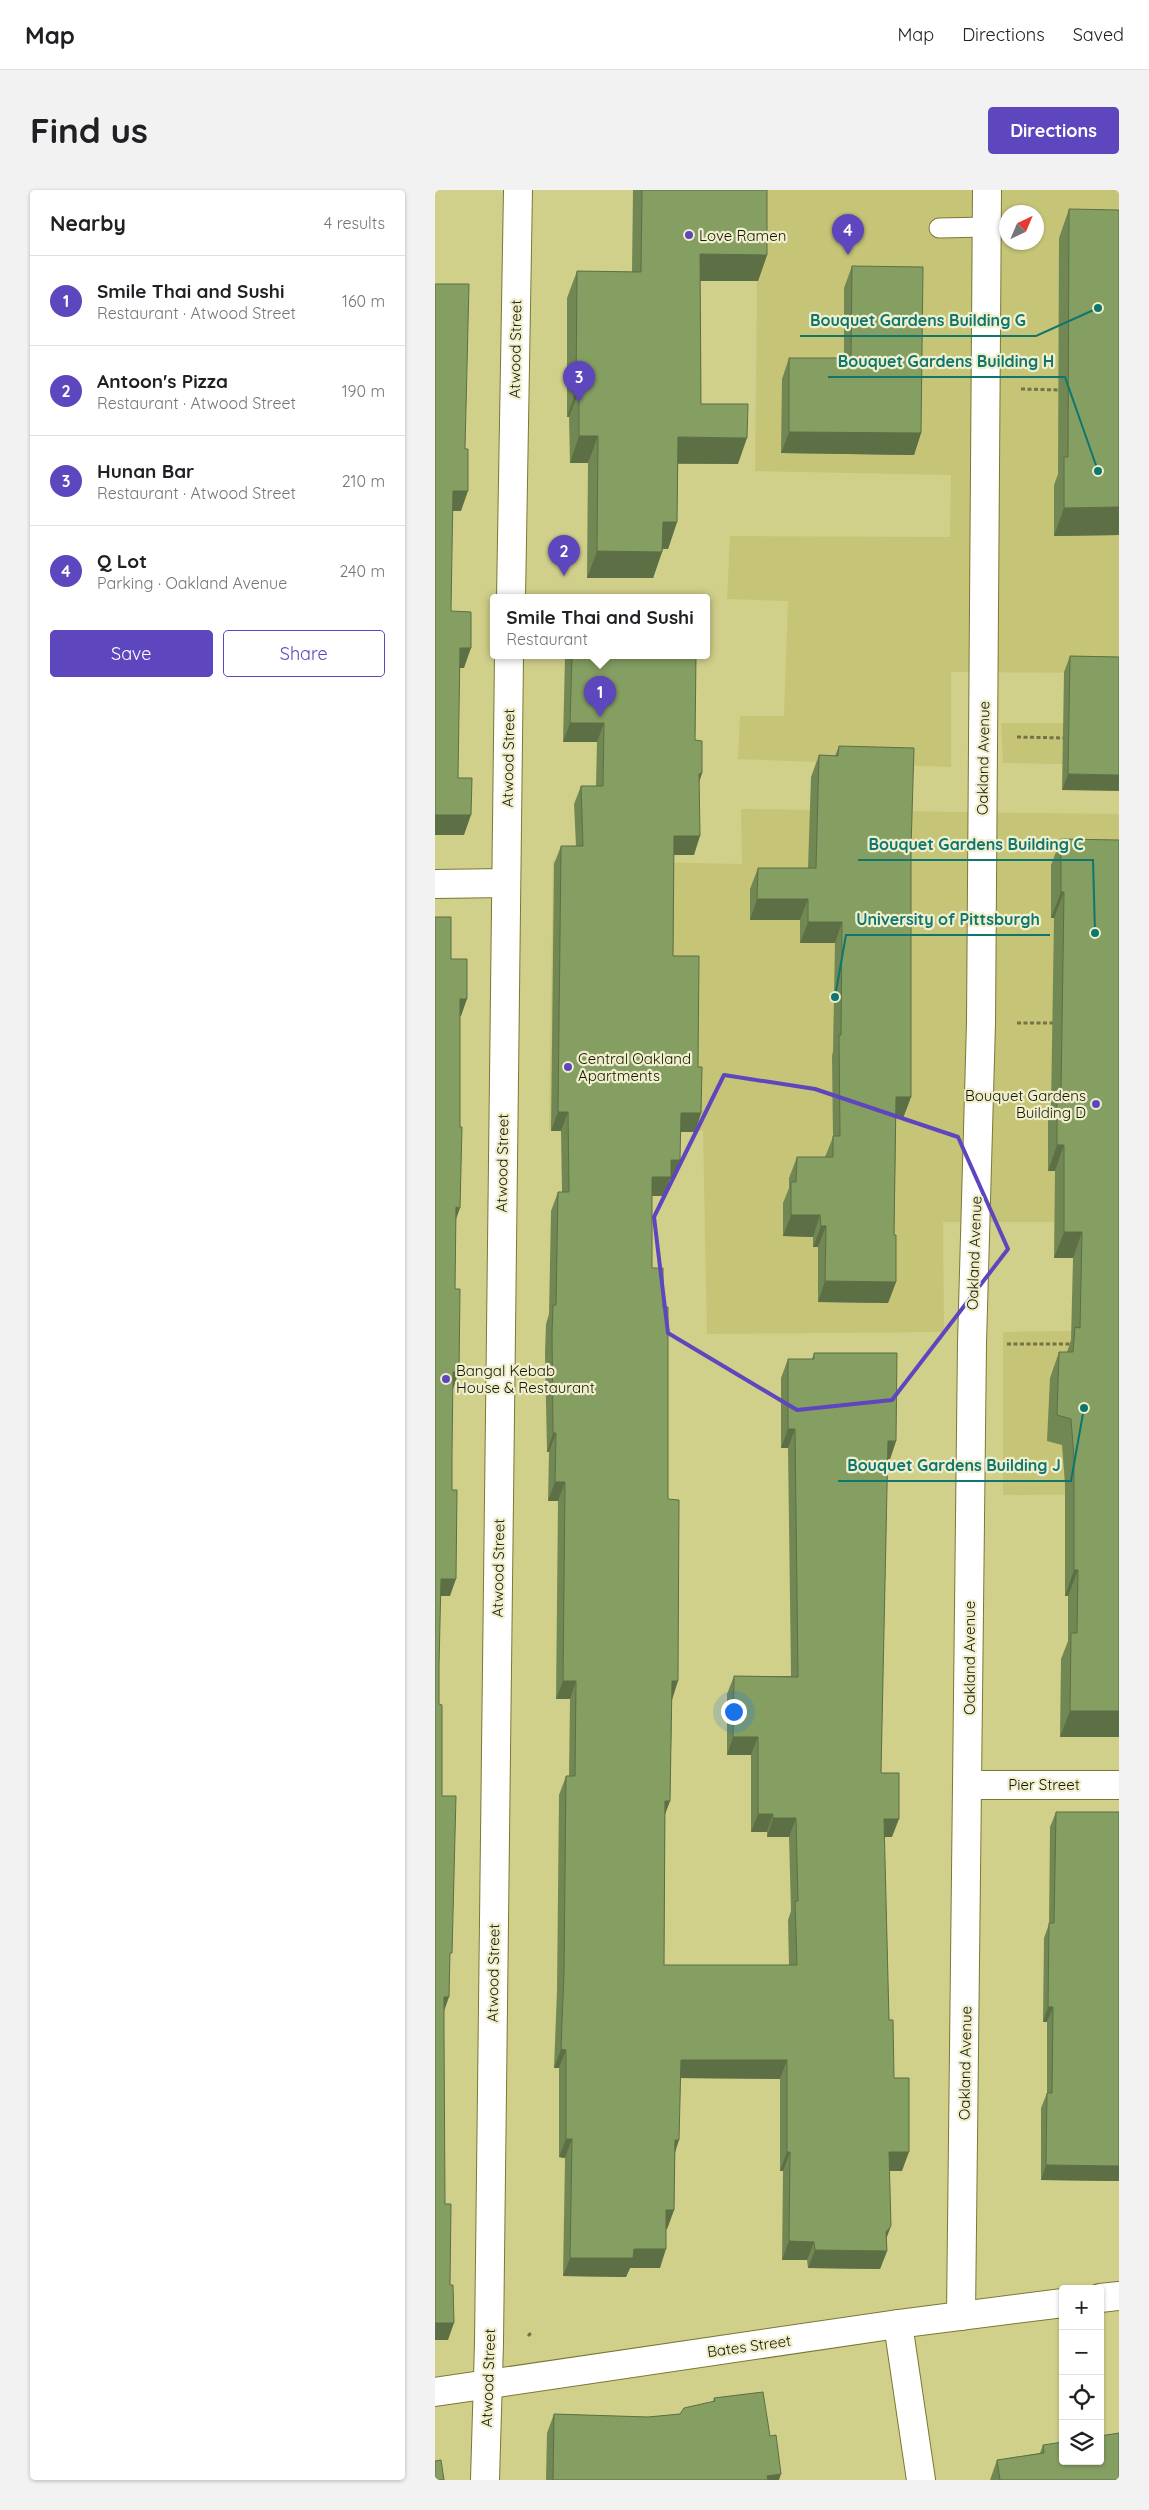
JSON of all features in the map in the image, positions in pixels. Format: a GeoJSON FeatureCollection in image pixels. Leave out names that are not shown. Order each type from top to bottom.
{"type":"FeatureCollection","features":[{"type":"Feature","properties":{"kind":"street","name":"Atwood Street"},"geometry":{"type":"LineString","coordinates":[[511,594],[518,190]]}},
{"type":"Feature","properties":{"kind":"street","name":"Oakland Avenue"},"geometry":{"type":"LineString","coordinates":[[961,2316],[972,1343],[981,1024],[987,190]]}},
{"type":"Feature","properties":{"kind":"street","name":"Atwood Street"},"geometry":{"type":"LineString","coordinates":[[485,2480],[488,2384],[509,659]]}},
{"type":"Feature","properties":{"kind":"street"},"geometry":{"type":"LineString","coordinates":[[435,884],[505,884]]}},
{"type":"Feature","properties":{"kind":"street","name":"Pier Street"},"geometry":{"type":"LineString","coordinates":[[968,1785],[1119,1785]]}},
{"type":"Feature","properties":{"kind":"street"},"geometry":{"type":"LineString","coordinates":[[1104,2298],[1119,2296]]}},
{"type":"Feature","properties":{"kind":"street","name":"Bates Street"},"geometry":{"type":"LineString","coordinates":[[435,2392],[898,2324],[1059,2304]]}},
{"type":"Feature","properties":{"kind":"street"},"geometry":{"type":"LineString","coordinates":[[898,2324],[921,2480]]}},
{"type":"Feature","properties":{"kind":"lane"},"geometry":{"type":"LineString","coordinates":[[939,228],[986,227]]}},
{"type":"Feature","properties":{"kind":"path"},"geometry":{"type":"LineString","coordinates":[[985,389],[1064,390]]}},
{"type":"Feature","properties":{"kind":"path"},"geometry":{"type":"LineString","coordinates":[[1013,737],[1071,738]]}},
{"type":"Feature","properties":{"kind":"path"},"geometry":{"type":"LineString","coordinates":[[981,1024],[1060,1023]]}},
{"type":"Feature","properties":{"kind":"path"},"geometry":{"type":"LineString","coordinates":[[972,1343],[1082,1344]]}},
{"type":"Feature","properties":{"kind":"path"},"geometry":{"type":"LineString","coordinates":[[528,2336],[531,2332]]}},
{"type":"Feature","properties":{"kind":"highlighted area"},"geometry":{"type":"Polygon","coordinates":[[[724,1075],[815,1089],[958,1137],[1008,1249],[892,1400],[797,1410],[668,1333],[654,1217],[724,1075]]]}},
{"type":"Feature","properties":{"kind":"shaded area"},"geometry":{"type":"Polygon","coordinates":[[[758,190],[1119,190],[1119,673],[951,672],[951,767],[738,759],[740,716],[784,716],[788,601],[727,599],[730,536],[950,537],[951,475],[755,471],[758,190]]]}},
{"type":"Feature","properties":{"kind":"shaded area"},"geometry":{"type":"Polygon","coordinates":[[[1001,723],[1119,723],[1119,765],[1003,763],[1001,723]]]}},
{"type":"Feature","properties":{"kind":"shaded area"},"geometry":{"type":"Polygon","coordinates":[[[741,809],[1119,814],[1119,1222],[943,1222],[944,1332],[707,1334],[703,1131],[549,1130],[553,860],[742,864],[741,809]]]}},
{"type":"Feature","properties":{"kind":"shaded area"},"geometry":{"type":"Polygon","coordinates":[[[1119,1330],[1119,1494],[1003,1495],[1003,1332],[1119,1330]]]}},
{"type":"Feature","properties":{"kind":"building"},"geometry":{"type":"Polygon","coordinates":[[[642,190],[767,190],[767,255],[700,254],[701,404],[748,404],[747,438],[678,437],[677,522],[663,522],[662,552],[597,551],[598,436],[579,436],[579,391],[576,391],[577,271],[641,272],[642,190]]]}},
{"type":"Feature","properties":{"kind":"building"},"geometry":{"type":"Polygon","coordinates":[[[1069,209],[1119,210],[1119,507],[1064,508],[1064,457],[1068,457],[1069,209]]]}},
{"type":"Feature","properties":{"kind":"building"},"geometry":{"type":"Polygon","coordinates":[[[852,266],[923,267],[921,433],[789,432],[789,358],[851,358],[852,266]]]}},
{"type":"Feature","properties":{"kind":"building"},"geometry":{"type":"Polygon","coordinates":[[[435,284],[469,284],[465,449],[468,449],[468,491],[453,491],[451,611],[471,612],[471,648],[460,648],[458,778],[472,778],[471,815],[435,815],[435,284]]]}},
{"type":"Feature","properties":{"kind":"building"},"geometry":{"type":"Polygon","coordinates":[[[1070,656],[1119,657],[1119,775],[1068,774],[1070,656]]]}},
{"type":"Feature","properties":{"kind":"building"},"geometry":{"type":"Polygon","coordinates":[[[572,659],[696,659],[695,740],[702,741],[702,773],[699,774],[700,836],[674,836],[673,956],[699,956],[698,1067],[702,1067],[701,1113],[681,1113],[680,1160],[671,1160],[671,1177],[652,1177],[652,1268],[663,1268],[663,1307],[668,1307],[668,1499],[679,1500],[678,1681],[672,1681],[670,1801],[665,1801],[664,1965],[797,1965],[795,1901],[798,1901],[796,1818],[773,1818],[773,1814],[758,1814],[758,1737],[733,1737],[734,1676],[798,1677],[795,1429],[788,1429],[788,1359],[814,1359],[814,1353],[897,1353],[896,1441],[888,1441],[881,1773],[899,1773],[899,1819],[884,1819],[889,2020],[893,2020],[894,2078],[909,2078],[909,2152],[889,2152],[891,2226],[886,2232],[887,2251],[815,2250],[814,2242],[789,2241],[790,2152],[787,2152],[787,2060],[681,2060],[679,2140],[675,2140],[674,2210],[666,2210],[666,2249],[634,2249],[633,2258],[570,2258],[572,2139],[566,2139],[566,2050],[561,2049],[564,1972],[566,1776],[575,1776],[576,1681],[563,1681],[565,1482],[555,1482],[556,1433],[553,1433],[552,1334],[553,1305],[556,1305],[558,1192],[569,1192],[568,1112],[558,1112],[561,846],[583,846],[581,786],[603,786],[604,723],[570,723],[572,659]]]}},
{"type":"Feature","properties":{"kind":"building"},"geometry":{"type":"Polygon","coordinates":[[[839,746],[914,748],[911,848],[911,1097],[896,1097],[894,1235],[896,1235],[896,1282],[825,1281],[826,1226],[821,1226],[820,1215],[791,1215],[791,1182],[796,1182],[797,1157],[833,1157],[833,1136],[840,1136],[839,1035],[841,1035],[842,922],[808,922],[808,899],[757,899],[758,868],[816,868],[819,755],[838,756],[839,746]]]}},
{"type":"Feature","properties":{"kind":"building"},"geometry":{"type":"Polygon","coordinates":[[[1061,839],[1119,840],[1119,1711],[1070,1711],[1071,1633],[1077,1633],[1078,1570],[1074,1570],[1074,1458],[1071,1419],[1057,1415],[1059,1352],[1073,1352],[1075,1327],[1080,1328],[1082,1232],[1064,1232],[1064,1145],[1057,1145],[1057,1092],[1061,1092],[1064,892],[1061,892],[1061,839]]]}},
{"type":"Feature","properties":{"kind":"building"},"geometry":{"type":"Polygon","coordinates":[[[435,917],[451,917],[451,959],[467,959],[467,999],[460,999],[460,1127],[462,1127],[460,1208],[456,1207],[455,1289],[460,1289],[459,1372],[453,1372],[452,1490],[457,1490],[456,1579],[441,1579],[439,1666],[439,1704],[442,1705],[442,1796],[456,1796],[452,1953],[450,1953],[449,1997],[444,1997],[445,2204],[451,2204],[450,2285],[453,2285],[454,2323],[435,2323],[435,917]]]}},
{"type":"Feature","properties":{"kind":"building"},"geometry":{"type":"Polygon","coordinates":[[[1056,1812],[1119,1812],[1119,2166],[1046,2165],[1047,2093],[1052,2093],[1053,2007],[1048,2007],[1049,1923],[1054,1923],[1056,1812]]]}},
{"type":"Feature","properties":{"kind":"building"},"geometry":{"type":"Polygon","coordinates":[[[763,2392],[770,2436],[776,2435],[781,2474],[767,2476],[768,2480],[553,2480],[554,2414],[648,2417],[680,2414],[684,2408],[715,2401],[714,2398],[763,2392]]]}},
{"type":"Feature","properties":{"kind":"building"},"geometry":{"type":"Polygon","coordinates":[[[1119,2433],[1119,2480],[1000,2480],[997,2460],[1044,2453],[1043,2445],[1059,2443],[1059,2465],[1104,2465],[1104,2435],[1119,2433]]]}},
{"type":"Feature","properties":{"kind":"building"},"geometry":{"type":"Polygon","coordinates":[[[441,2460],[444,2480],[435,2480],[435,2461],[441,2460]]]}},
{"type":"Feature","properties":{"kind":"place","name":"Love Ramen"},"geometry":{"type":"Point","coordinates":[689,235]}},
{"type":"Feature","properties":{"kind":"place","name":"Q Lot"},"geometry":{"type":"Point","coordinates":[848,255]}},
{"type":"Feature","properties":{"kind":"place","name":"Bouquet Gardens Building G"},"geometry":{"type":"Point","coordinates":[1098,308]}},
{"type":"Feature","properties":{"kind":"place","name":"Hunan Bar"},"geometry":{"type":"Point","coordinates":[579,402]}},
{"type":"Feature","properties":{"kind":"place","name":"Bouquet Gardens Building H"},"geometry":{"type":"Point","coordinates":[1098,471]}},
{"type":"Feature","properties":{"kind":"place","name":"Antoon's Pizza"},"geometry":{"type":"Point","coordinates":[564,576]}},
{"type":"Feature","properties":{"kind":"place","name":"Smile Thai and Sushi"},"geometry":{"type":"Point","coordinates":[600,717]}},
{"type":"Feature","properties":{"kind":"place","name":"Bouquet Gardens Building C"},"geometry":{"type":"Point","coordinates":[1095,933]}},
{"type":"Feature","properties":{"kind":"place","name":"University of Pittsburgh"},"geometry":{"type":"Point","coordinates":[835,997]}},
{"type":"Feature","properties":{"kind":"place","name":"Central Oakland Apartments"},"geometry":{"type":"Point","coordinates":[568,1067]}},
{"type":"Feature","properties":{"kind":"place","name":"Bouquet Gardens Building D"},"geometry":{"type":"Point","coordinates":[1096,1104]}},
{"type":"Feature","properties":{"kind":"place","name":"Bangal Kebab House & Restaurant"},"geometry":{"type":"Point","coordinates":[446,1379]}},
{"type":"Feature","properties":{"kind":"place","name":"Bouquet Gardens Building J"},"geometry":{"type":"Point","coordinates":[1084,1408]}}]}
